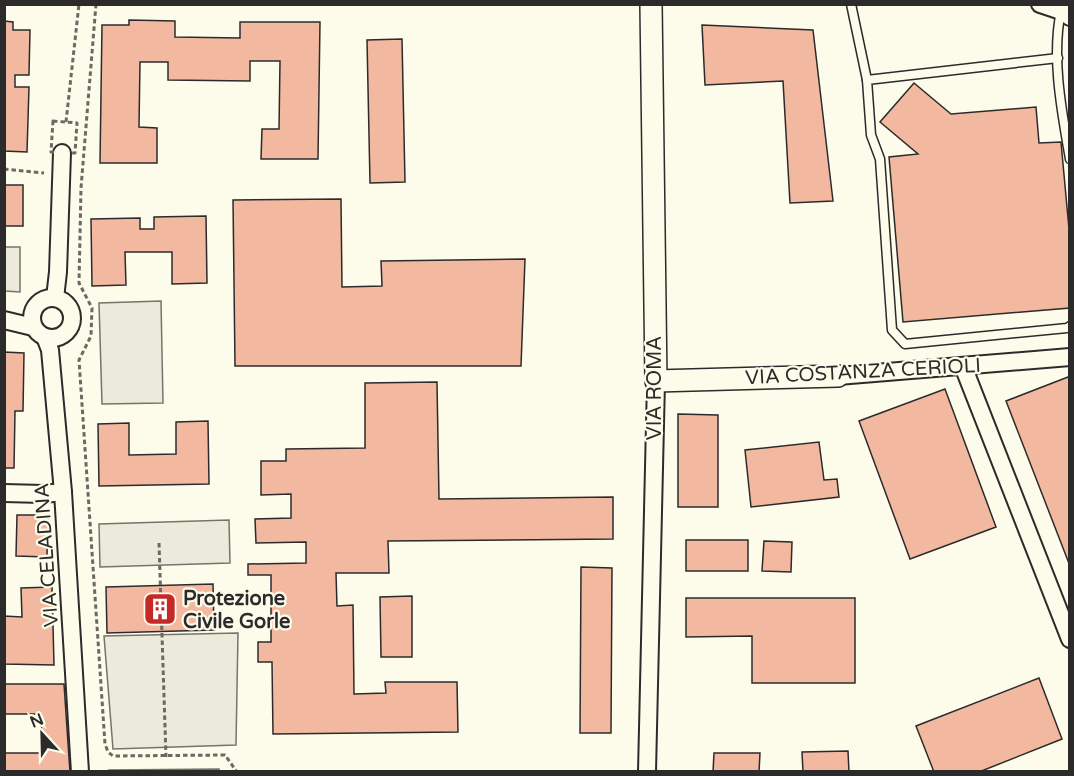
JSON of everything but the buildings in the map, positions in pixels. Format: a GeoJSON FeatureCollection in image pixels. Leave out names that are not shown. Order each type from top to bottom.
{"type":"FeatureCollection","features":[{"type":"Feature","properties":{"kind":"street","name":"VIA ROMA"},"geometry":{"type":"LineString","coordinates":[[647,771],[656,381],[651,4]]}},
{"type":"Feature","properties":{"kind":"street"},"geometry":{"type":"LineString","coordinates":[[1040,4],[1065,14]]}},
{"type":"Feature","properties":{"kind":"street"},"geometry":{"type":"LineString","coordinates":[[54,156],[58,272],[55,298]]}},
{"type":"Feature","properties":{"kind":"street"},"geometry":{"type":"LineString","coordinates":[[4,320],[54,338],[63,335],[70,328],[72,320],[68,305],[55,298],[43,300],[34,309],[32,315],[39,332]]}},
{"type":"Feature","properties":{"kind":"street","name":"VIA CELADINA"},"geometry":{"type":"LineString","coordinates":[[39,332],[50,350],[63,492],[80,771]]}},
{"type":"Feature","properties":{"kind":"street","name":"VIA COSTANZA CERIOLI"},"geometry":{"type":"LineString","coordinates":[[656,381],[838,376],[1070,357]]}},
{"type":"Feature","properties":{"kind":"street"},"geometry":{"type":"LineString","coordinates":[[963,366],[1070,639]]}},
{"type":"Feature","properties":{"kind":"street"},"geometry":{"type":"LineString","coordinates":[[4,493],[63,492]]}},
{"type":"Feature","properties":{"kind":"lane"},"geometry":{"type":"LineString","coordinates":[[851,4],[867,80],[871,135],[880,159],[892,330],[905,344],[1070,326]]}},
{"type":"Feature","properties":{"kind":"lane"},"geometry":{"type":"LineString","coordinates":[[1065,14],[1056,33],[1061,107],[1070,159]]}},
{"type":"Feature","properties":{"kind":"lane"},"geometry":{"type":"LineString","coordinates":[[867,80],[1058,58]]}},
{"type":"Feature","properties":{"kind":"path"},"geometry":{"type":"LineString","coordinates":[[66,122],[79,4]]}},
{"type":"Feature","properties":{"kind":"path"},"geometry":{"type":"LineString","coordinates":[[96,4],[81,188],[79,271],[79,283],[92,308],[91,336],[79,360],[105,744],[108,752],[113,756],[166,757],[225,754],[237,771]]}},
{"type":"Feature","properties":{"kind":"path"},"geometry":{"type":"LineString","coordinates":[[4,169],[49,173]]}},
{"type":"Feature","properties":{"kind":"path"},"geometry":{"type":"LineString","coordinates":[[159,543],[166,757]]}},
{"type":"Feature","properties":{"kind":"shaded area"},"geometry":{"type":"Polygon","coordinates":[[[5,247],[20,247],[20,292],[5,291],[5,247]]]}},
{"type":"Feature","properties":{"kind":"shaded area"},"geometry":{"type":"Polygon","coordinates":[[[161,301],[163,403],[102,404],[99,303],[161,301]]]}},
{"type":"Feature","properties":{"kind":"shaded area"},"geometry":{"type":"Polygon","coordinates":[[[229,520],[230,563],[100,567],[99,524],[229,520]]]}},
{"type":"Feature","properties":{"kind":"shaded area"},"geometry":{"type":"Polygon","coordinates":[[[238,633],[236,745],[113,749],[104,636],[238,633]]]}},
{"type":"Feature","properties":{"kind":"shaded area"},"geometry":{"type":"Polygon","coordinates":[[[219,769],[219,772],[110,772],[109,770],[219,769]]]}},
{"type":"Feature","properties":{"kind":"place","name":"Protezione Civile Gorle"},"geometry":{"type":"Point","coordinates":[160,609]}}]}
